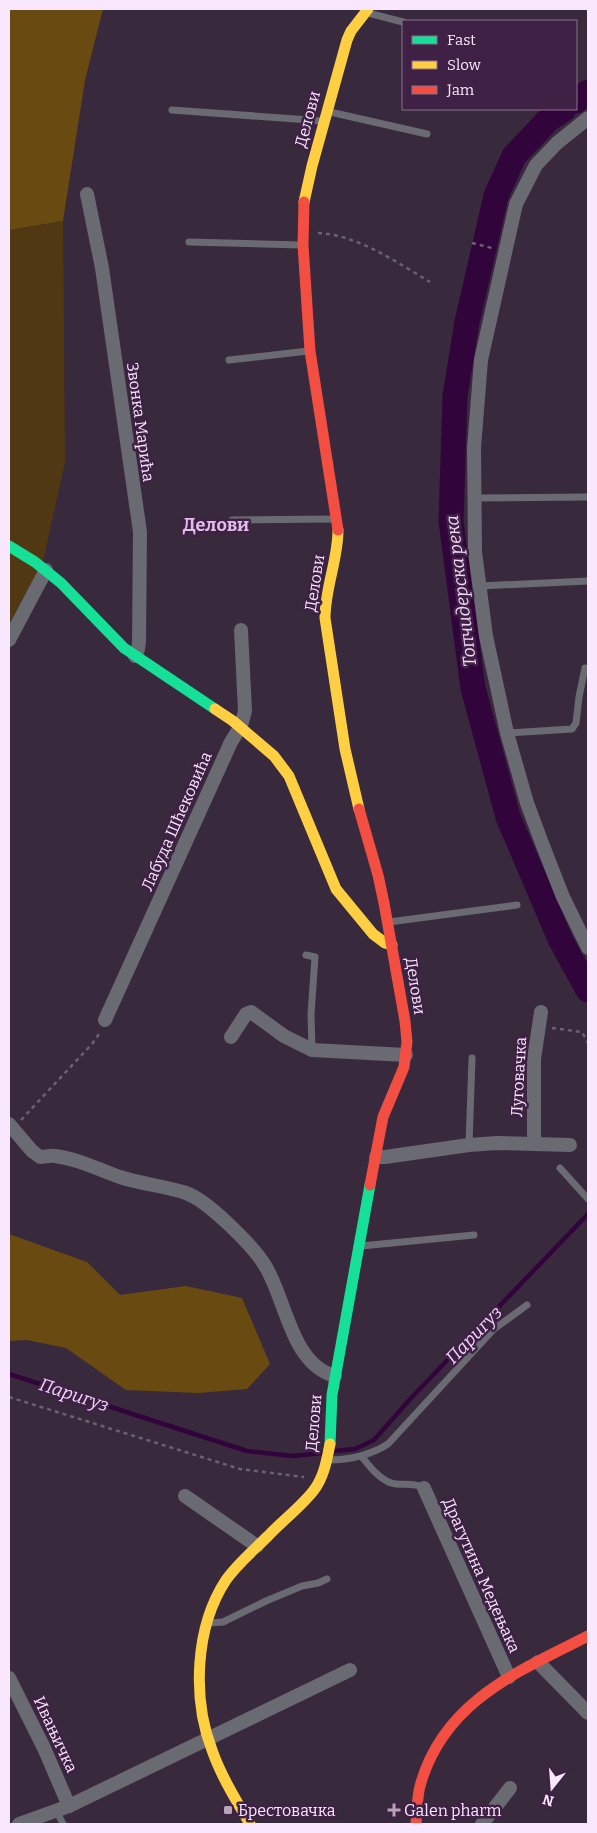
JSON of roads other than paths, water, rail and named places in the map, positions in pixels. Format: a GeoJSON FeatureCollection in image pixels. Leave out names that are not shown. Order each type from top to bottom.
{"type":"FeatureCollection","features":[{"type":"Feature","properties":{"kind":"street","name":"Делови"},"geometry":{"type":"LineString","coordinates":[[250,1824],[208,1740],[203,1712],[201,1651],[207,1623],[224,1583],[257,1546],[314,1490],[328,1458],[332,1434],[332,1396],[335,1376],[361,1246],[376,1157],[384,1117],[404,1067],[406,1055],[404,1020],[388,922],[378,875],[359,811],[345,749],[325,618],[325,604],[336,558],[338,531],[310,351],[303,245],[304,200],[325,116],[347,40],[351,31],[367,10]]}},
{"type":"Feature","properties":{"kind":"street"},"geometry":{"type":"LineString","coordinates":[[588,118],[557,143],[536,165],[516,204],[481,360],[474,448],[475,552],[486,636],[507,732],[527,803],[542,846],[566,905],[588,948]]}},
{"type":"Feature","properties":{"kind":"street","name":"Звонка Марића"},"geometry":{"type":"LineString","coordinates":[[87,194],[102,268],[140,532],[139,642],[135,656]]}},
{"type":"Feature","properties":{"kind":"street"},"geometry":{"type":"LineString","coordinates":[[9,546],[46,570],[61,583],[113,638],[135,656],[240,726],[274,756],[289,776],[323,862],[336,889],[373,934],[385,943],[392,945]]}},
{"type":"Feature","properties":{"kind":"street"},"geometry":{"type":"LineString","coordinates":[[9,640],[46,570]]}},
{"type":"Feature","properties":{"kind":"street","name":"Лабуда Шћековића"},"geometry":{"type":"LineString","coordinates":[[105,1020],[231,742],[240,726],[245,711],[241,630]]}},
{"type":"Feature","properties":{"kind":"street"},"geometry":{"type":"LineString","coordinates":[[231,1037],[246,1014],[251,1012],[278,1032],[312,1050],[406,1055]]}},
{"type":"Feature","properties":{"kind":"street","name":"Луговачка"},"geometry":{"type":"LineString","coordinates":[[534,1144],[533,1085],[541,1012]]}},
{"type":"Feature","properties":{"kind":"street"},"geometry":{"type":"LineString","coordinates":[[11,1126],[40,1157],[52,1155],[73,1160],[120,1177],[185,1193],[202,1201],[259,1257],[268,1270],[289,1324],[302,1348],[316,1366],[326,1373],[335,1376]]}},
{"type":"Feature","properties":{"kind":"street"},"geometry":{"type":"LineString","coordinates":[[376,1157],[469,1145],[570,1145]]}},
{"type":"Feature","properties":{"kind":"street","name":"Драгутина Медењака"},"geometry":{"type":"LineString","coordinates":[[424,1488],[508,1677]]}},
{"type":"Feature","properties":{"kind":"street"},"geometry":{"type":"LineString","coordinates":[[185,1496],[257,1546]]}},
{"type":"Feature","properties":{"kind":"street"},"geometry":{"type":"LineString","coordinates":[[416,1824],[422,1781],[432,1753],[456,1718],[490,1688],[588,1636]]}},
{"type":"Feature","properties":{"kind":"street"},"geometry":{"type":"LineString","coordinates":[[538,1662],[588,1713]]}},
{"type":"Feature","properties":{"kind":"street"},"geometry":{"type":"LineString","coordinates":[[19,1824],[63,1808],[208,1740],[350,1670]]}},
{"type":"Feature","properties":{"kind":"street","name":"Ивањичка"},"geometry":{"type":"LineString","coordinates":[[9,1678],[44,1748],[63,1808]]}},
{"type":"Feature","properties":{"kind":"street"},"geometry":{"type":"LineString","coordinates":[[482,1824],[510,1788]]}},
{"type":"Feature","properties":{"kind":"lane"},"geometry":{"type":"LineString","coordinates":[[367,10],[402,22]]}},
{"type":"Feature","properties":{"kind":"lane"},"geometry":{"type":"LineString","coordinates":[[172,110],[325,116],[427,134]]}},
{"type":"Feature","properties":{"kind":"lane"},"geometry":{"type":"LineString","coordinates":[[189,242],[303,245]]}},
{"type":"Feature","properties":{"kind":"lane"},"geometry":{"type":"LineString","coordinates":[[229,360],[310,351]]}},
{"type":"Feature","properties":{"kind":"lane"},"geometry":{"type":"LineString","coordinates":[[475,498],[588,497]]}},
{"type":"Feature","properties":{"kind":"lane"},"geometry":{"type":"LineString","coordinates":[[232,520],[337,519]]}},
{"type":"Feature","properties":{"kind":"lane"},"geometry":{"type":"LineString","coordinates":[[479,586],[588,581]]}},
{"type":"Feature","properties":{"kind":"lane"},"geometry":{"type":"LineString","coordinates":[[507,732],[572,728],[576,723],[585,668]]}},
{"type":"Feature","properties":{"kind":"lane"},"geometry":{"type":"LineString","coordinates":[[388,922],[517,905]]}},
{"type":"Feature","properties":{"kind":"lane"},"geometry":{"type":"LineString","coordinates":[[306,955],[315,957],[311,1014],[312,1050]]}},
{"type":"Feature","properties":{"kind":"lane"},"geometry":{"type":"LineString","coordinates":[[469,1145],[472,1058]]}},
{"type":"Feature","properties":{"kind":"lane"},"geometry":{"type":"LineString","coordinates":[[560,1168],[588,1199]]}},
{"type":"Feature","properties":{"kind":"lane"},"geometry":{"type":"LineString","coordinates":[[361,1246],[474,1235]]}},
{"type":"Feature","properties":{"kind":"lane"},"geometry":{"type":"LineString","coordinates":[[328,1458],[362,1457],[388,1444],[488,1336],[527,1305]]}},
{"type":"Feature","properties":{"kind":"lane"},"geometry":{"type":"LineString","coordinates":[[362,1457],[374,1471],[389,1482],[418,1485],[424,1488]]}},
{"type":"Feature","properties":{"kind":"lane"},"geometry":{"type":"LineString","coordinates":[[207,1623],[224,1622],[296,1589],[327,1579]]}},
{"type":"Feature","properties":{"kind":"lane"},"geometry":{"type":"LineString","coordinates":[[63,1808],[63,1824]]}},
{"type":"Feature","properties":{"kind":"waterway","name":"Топчидерска река"},"geometry":{"type":"LineString","coordinates":[[577,100],[588,92]]}},
{"type":"Feature","properties":{"kind":"waterway","name":"Топчидерска река"},"geometry":{"type":"LineString","coordinates":[[562,110],[549,119],[514,156],[496,196],[467,322],[455,396],[451,521],[473,688],[508,817],[561,941],[588,990]]}},
{"type":"Feature","properties":{"kind":"waterway","name":"Паригуз"},"geometry":{"type":"LineString","coordinates":[[335,1451],[355,1449],[374,1440],[412,1397],[588,1214]]}},
{"type":"Feature","properties":{"kind":"waterway","name":"Паригуз"},"geometry":{"type":"LineString","coordinates":[[9,1374],[247,1451],[293,1456],[322,1453]]}},
{"type":"Feature","properties":{"kind":"place","name":"Брестовачка"},"geometry":{"type":"Point","coordinates":[228,1810]}},
{"type":"Feature","properties":{"kind":"place","name":"Galen pharm"},"geometry":{"type":"Point","coordinates":[394,1810]}},
{"type":"Feature","properties":{"kind":"district","name":"Делови"},"geometry":{"type":"Point","coordinates":[216,525]}}]}
